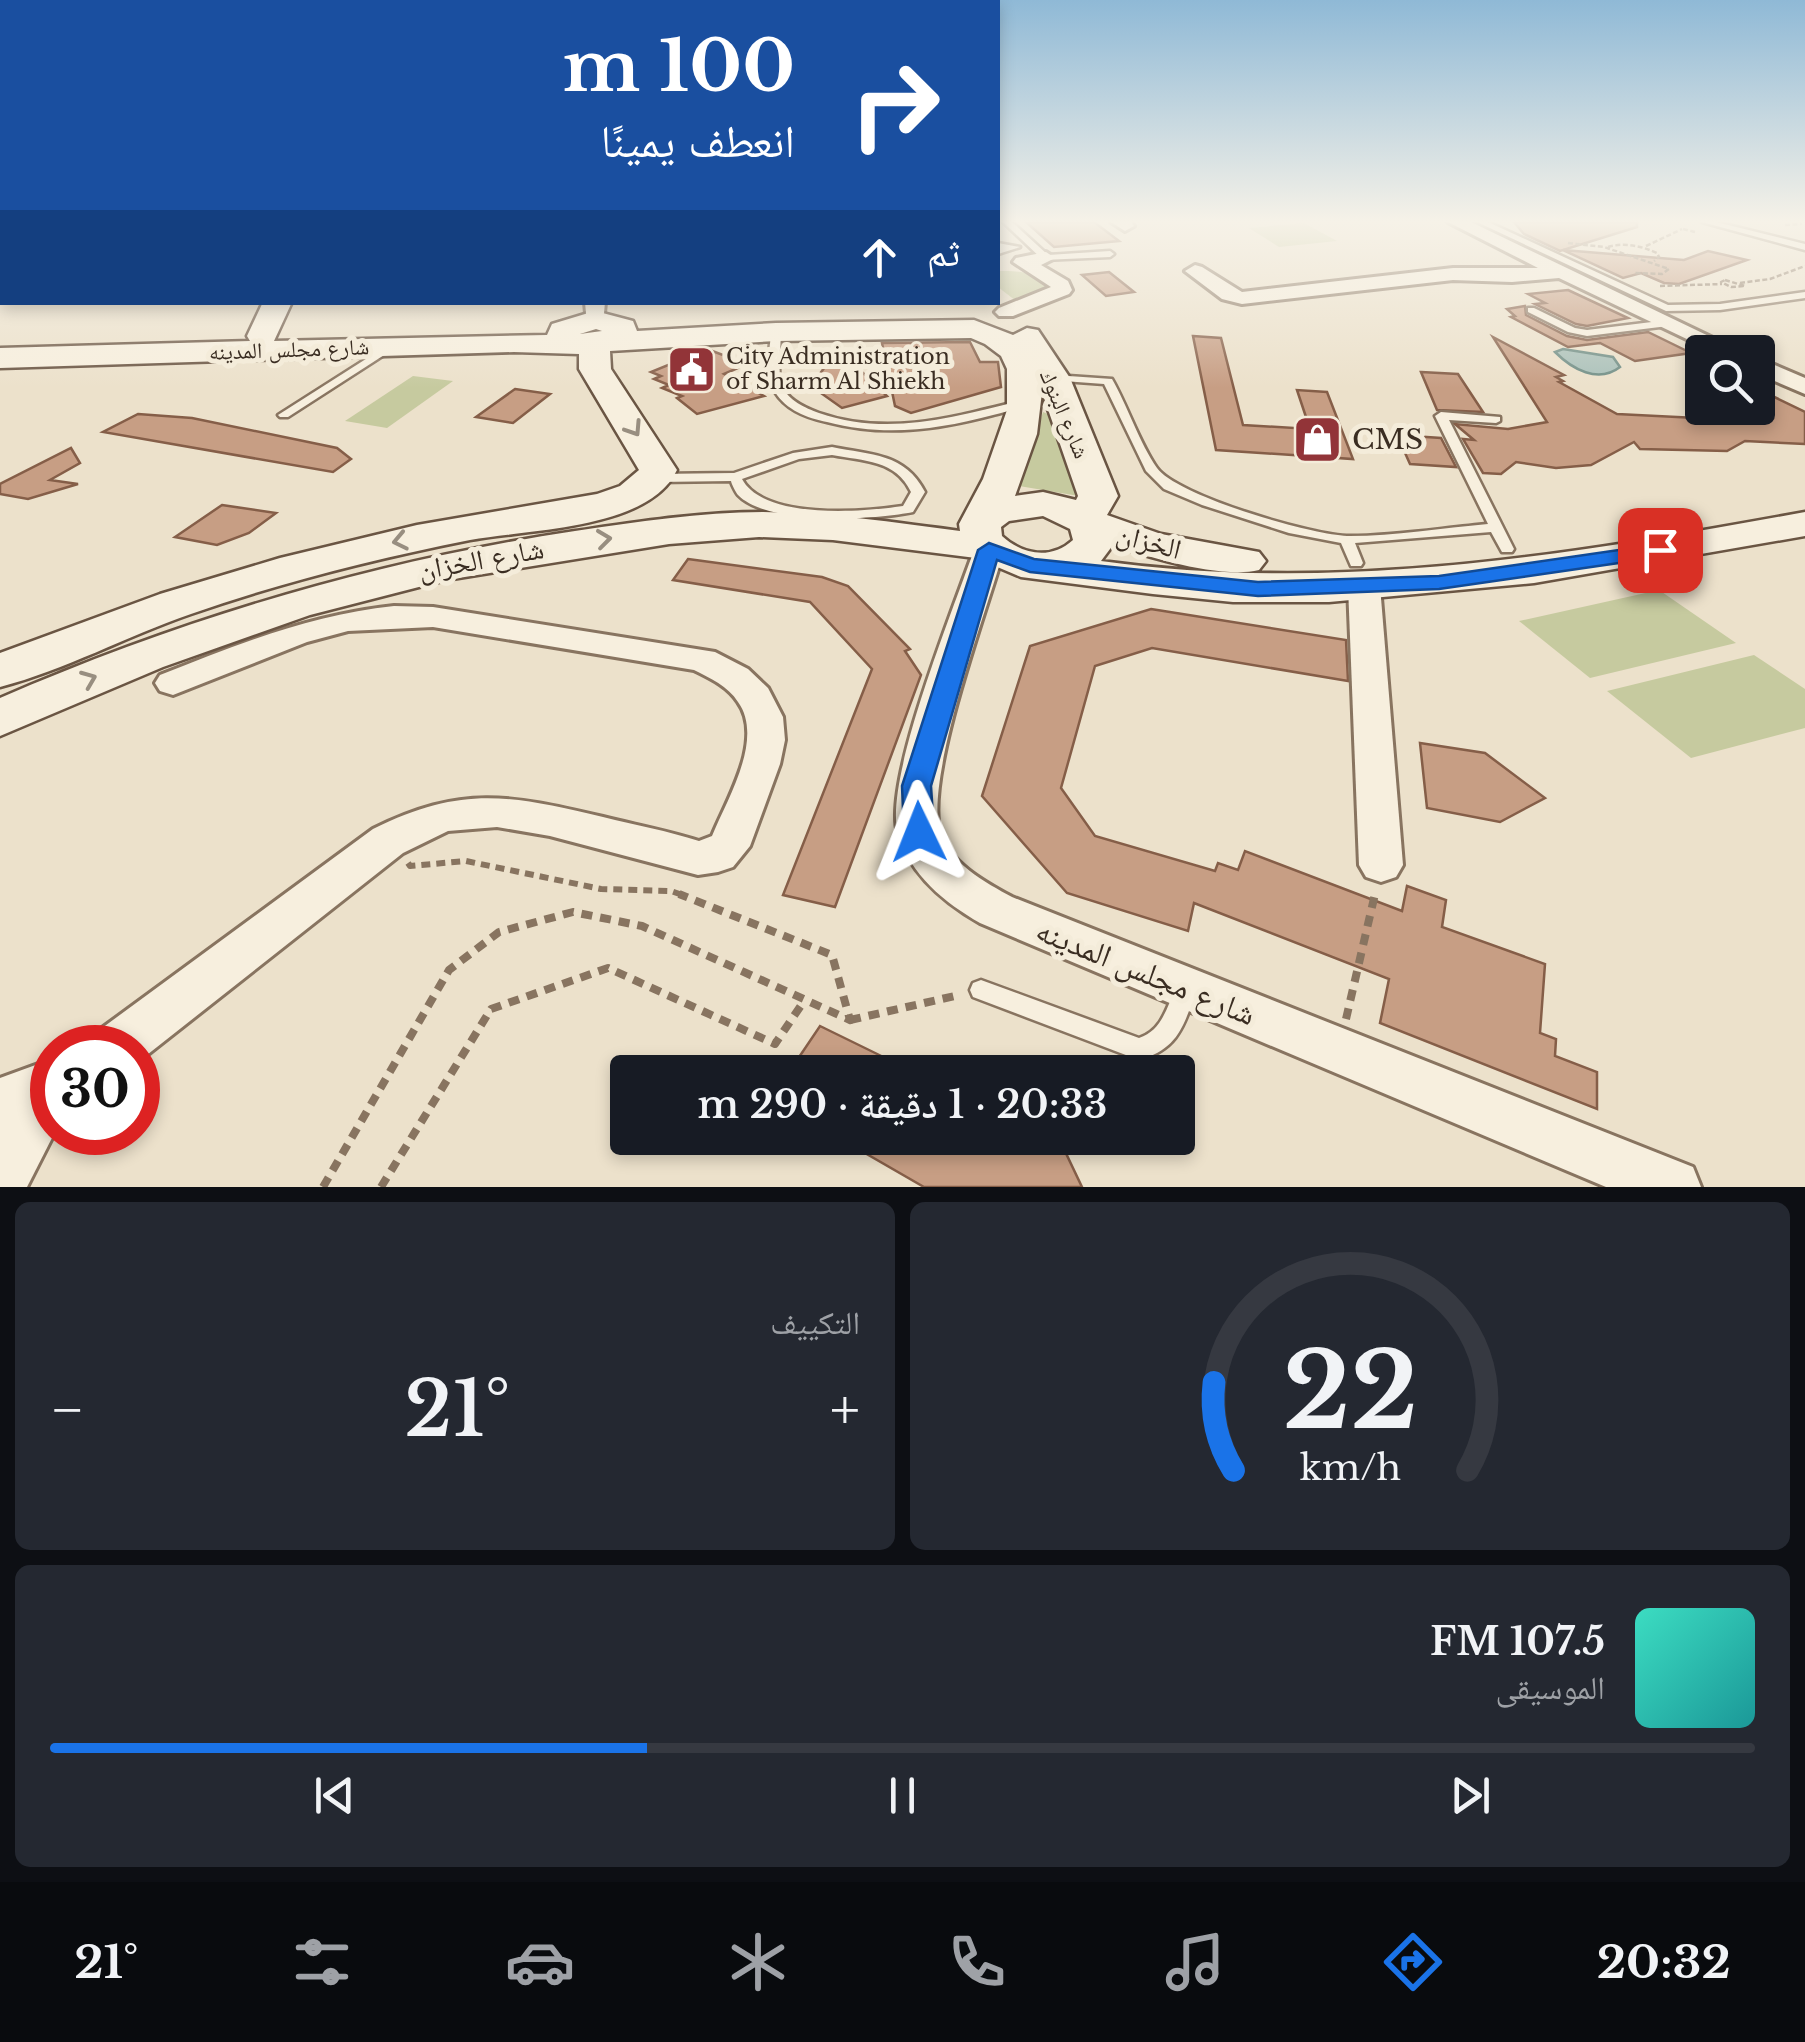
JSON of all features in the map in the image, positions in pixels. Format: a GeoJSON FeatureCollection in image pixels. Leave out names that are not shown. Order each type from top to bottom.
{"type":"FeatureCollection","features":[{"type":"Feature","properties":{"kind":"main road"},"geometry":{"type":"LineString","coordinates":[[262,336],[277,305]]}},
{"type":"Feature","properties":{"kind":"main road","name":"شارع مجلس المدينه"},"geometry":{"type":"LineString","coordinates":[[0,343],[777,327],[988,313]]}},
{"type":"Feature","properties":{"kind":"main road","name":"شارع البنوك"},"geometry":{"type":"LineString","coordinates":[[988,313],[1054,378],[1089,509]]}},
{"type":"Feature","properties":{"kind":"main road","name":"شارع البنوك"},"geometry":{"type":"LineString","coordinates":[[987,538],[1026,402],[1026,378],[1016,353],[1002,342],[988,313]]}},
{"type":"Feature","properties":{"kind":"main road","name":"شارع مجلس المدينه"},"geometry":{"type":"LineString","coordinates":[[0,358],[391,346],[593,329]]}},
{"type":"Feature","properties":{"kind":"main road"},"geometry":{"type":"LineString","coordinates":[[593,329],[595,369],[646,446],[658,478]]}},
{"type":"Feature","properties":{"kind":"main road","name":"شارع الخزان"},"geometry":{"type":"LineString","coordinates":[[0,671],[172,604],[286,569],[393,542],[626,499],[650,488],[658,478]]}},
{"type":"Feature","properties":{"kind":"main road","name":"الخزان"},"geometry":{"type":"LineString","coordinates":[[1805,496],[1501,538],[1356,563],[1258,589],[1014,562],[987,538],[1010,505],[1043,504],[1089,509],[1188,553],[1298,565],[1356,563],[1528,572],[1805,524]]}},
{"type":"Feature","properties":{"kind":"main road"},"geometry":{"type":"LineString","coordinates":[[1047,566],[1078,558],[1088,551],[1094,542],[1089,509]]}},
{"type":"Feature","properties":{"kind":"main road","name":"شارع الخزان"},"geometry":{"type":"LineString","coordinates":[[0,718],[240,620],[341,589],[483,557],[748,525],[987,538]]}},
{"type":"Feature","properties":{"kind":"street"},"geometry":{"type":"LineString","coordinates":[[988,313],[1062,290],[1062,285],[1052,277]]}},
{"type":"Feature","properties":{"kind":"street"},"geometry":{"type":"LineString","coordinates":[[1204,277],[1237,298],[1423,277]]}},
{"type":"Feature","properties":{"kind":"street"},"geometry":{"type":"LineString","coordinates":[[1572,277],[1638,309],[1667,315],[1702,335]]}},
{"type":"Feature","properties":{"kind":"street"},"geometry":{"type":"LineString","coordinates":[[1775,373],[1805,388]]}},
{"type":"Feature","properties":{"kind":"street","name":"شارع مجلس المدينه"},"geometry":{"type":"LineString","coordinates":[[987,538],[916,786],[915,817],[926,848],[954,883],[984,904],[1672,1187]]}},
{"type":"Feature","properties":{"kind":"street"},"geometry":{"type":"LineString","coordinates":[[1356,563],[1381,865]]}},
{"type":"Feature","properties":{"kind":"street"},"geometry":{"type":"LineString","coordinates":[[146,1025],[388,841],[434,818],[494,808],[698,858],[718,856],[729,846],[770,731],[760,702],[737,678],[704,660],[414,616],[322,626],[173,683]]}},
{"type":"Feature","properties":{"kind":"street"},"geometry":{"type":"LineString","coordinates":[[0,1104],[30,1092]]}},
{"type":"Feature","properties":{"kind":"street"},"geometry":{"type":"LineString","coordinates":[[0,1182],[30,1125]]}},
{"type":"Feature","properties":{"kind":"lane"},"geometry":{"type":"LineString","coordinates":[[1592,277],[1667,315]]}},
{"type":"Feature","properties":{"kind":"lane"},"geometry":{"type":"LineString","coordinates":[[1531,310],[1572,330],[1588,333],[1667,315],[1805,295]]}},
{"type":"Feature","properties":{"kind":"lane"},"geometry":{"type":"LineString","coordinates":[[777,327],[775,378],[779,391],[808,414],[889,431],[931,428],[1026,402]]}},
{"type":"Feature","properties":{"kind":"lane"},"geometry":{"type":"LineString","coordinates":[[284,415],[391,346]]}},
{"type":"Feature","properties":{"kind":"lane"},"geometry":{"type":"LineString","coordinates":[[1054,378],[1097,379],[1110,384],[1147,463],[1169,486],[1268,522],[1356,563]]}},
{"type":"Feature","properties":{"kind":"lane"},"geometry":{"type":"LineString","coordinates":[[1496,420],[1441,416],[1501,538]]}},
{"type":"Feature","properties":{"kind":"lane"},"geometry":{"type":"LineString","coordinates":[[658,478],[735,477],[816,452],[851,452],[904,471],[918,492],[908,509],[881,514],[791,510],[758,504],[738,489],[735,477]]}},
{"type":"Feature","properties":{"kind":"lane"},"geometry":{"type":"LineString","coordinates":[[981,990],[1124,1047],[1139,1049],[1152,1047],[1167,1036],[1187,988]]}},
{"type":"Feature","properties":{"kind":"path"},"geometry":{"type":"LineString","coordinates":[[1644,287],[1777,277]]}},
{"type":"Feature","properties":{"kind":"path"},"geometry":{"type":"LineString","coordinates":[[388,841],[410,866],[466,861],[600,888],[671,891],[832,955],[850,1020]]}},
{"type":"Feature","properties":{"kind":"path"},"geometry":{"type":"LineString","coordinates":[[1339,1050],[1381,865]]}},
{"type":"Feature","properties":{"kind":"path"},"geometry":{"type":"LineString","coordinates":[[323,1187],[449,970],[499,932],[573,912],[642,926],[850,1020],[981,990]]}},
{"type":"Feature","properties":{"kind":"path"},"geometry":{"type":"LineString","coordinates":[[381,1187],[491,1009],[608,968],[775,1044],[804,1001]]}},
{"type":"Feature","properties":{"kind":"green space"},"geometry":{"type":"Polygon","coordinates":[[[1000,277],[1037,277],[1049,290],[1016,301],[1000,289],[1000,277]]]}},
{"type":"Feature","properties":{"kind":"green space"},"geometry":{"type":"Polygon","coordinates":[[[413,376],[453,381],[387,428],[345,421],[413,376]]]}},
{"type":"Feature","properties":{"kind":"green space"},"geometry":{"type":"Polygon","coordinates":[[[1043,412],[1050,415],[1081,482],[1079,496],[1019,486],[1043,412]]]}},
{"type":"Feature","properties":{"kind":"green space"},"geometry":{"type":"Polygon","coordinates":[[[1659,590],[1736,643],[1590,678],[1519,621],[1659,590]]]}},
{"type":"Feature","properties":{"kind":"green space"},"geometry":{"type":"Polygon","coordinates":[[[1754,655],[1805,689],[1805,728],[1691,758],[1607,691],[1754,655]]]}},
{"type":"Feature","properties":{"kind":"water"},"geometry":{"type":"Polygon","coordinates":[[[1563,349],[1613,357],[1620,367],[1603,374],[1586,372],[1555,352],[1563,349]]]}},
{"type":"Feature","properties":{"kind":"building"},"geometry":{"type":"Polygon","coordinates":[[[1085,277],[1116,277],[1134,292],[1106,296],[1085,277]]]}},
{"type":"Feature","properties":{"kind":"building"},"geometry":{"type":"Polygon","coordinates":[[[1651,277],[1698,277],[1679,284],[1651,277]]]}},
{"type":"Feature","properties":{"kind":"building"},"geometry":{"type":"Polygon","coordinates":[[[1568,290],[1628,318],[1587,326],[1576,324],[1535,304],[1545,303],[1528,294],[1568,290]]]}},
{"type":"Feature","properties":{"kind":"building"},"geometry":{"type":"Polygon","coordinates":[[[1525,306],[1526,315],[1567,336],[1587,340],[1648,332],[1685,350],[1685,354],[1635,361],[1600,343],[1568,347],[1511,317],[1515,316],[1507,309],[1525,306]]]}},
{"type":"Feature","properties":{"kind":"building"},"geometry":{"type":"Polygon","coordinates":[[[1193,336],[1221,338],[1243,425],[1310,429],[1297,390],[1327,392],[1353,459],[1216,450],[1193,336]]]}},
{"type":"Feature","properties":{"kind":"building"},"geometry":{"type":"Polygon","coordinates":[[[1493,337],[1564,375],[1556,377],[1563,381],[1559,382],[1617,414],[1685,417],[1685,425],[1775,425],[1775,397],[1805,412],[1805,444],[1745,441],[1727,451],[1640,449],[1634,442],[1591,465],[1556,468],[1516,462],[1501,474],[1483,473],[1463,439],[1474,440],[1455,424],[1508,429],[1547,422],[1493,337]]]}},
{"type":"Feature","properties":{"kind":"building"},"geometry":{"type":"Polygon","coordinates":[[[970,342],[980,362],[998,362],[1001,387],[911,413],[895,406],[882,343],[970,342]]]}},
{"type":"Feature","properties":{"kind":"building"},"geometry":{"type":"Polygon","coordinates":[[[707,349],[747,364],[724,374],[764,396],[697,414],[677,398],[682,396],[662,388],[669,385],[654,379],[661,376],[651,372],[707,349]]]}},
{"type":"Feature","properties":{"kind":"building"},"geometry":{"type":"Polygon","coordinates":[[[838,349],[887,396],[842,408],[811,386],[838,349]]]}},
{"type":"Feature","properties":{"kind":"building"},"geometry":{"type":"Polygon","coordinates":[[[1421,372],[1458,374],[1483,412],[1437,410],[1421,372]]]}},
{"type":"Feature","properties":{"kind":"building"},"geometry":{"type":"Polygon","coordinates":[[[515,389],[550,394],[513,423],[476,417],[515,389]]]}},
{"type":"Feature","properties":{"kind":"building"},"geometry":{"type":"Polygon","coordinates":[[[138,414],[192,418],[337,448],[351,459],[333,472],[103,432],[138,414]]]}},
{"type":"Feature","properties":{"kind":"building"},"geometry":{"type":"Polygon","coordinates":[[[1397,435],[1441,438],[1456,467],[1410,464],[1397,435]]]}},
{"type":"Feature","properties":{"kind":"building"},"geometry":{"type":"Polygon","coordinates":[[[71,448],[80,463],[50,480],[78,484],[28,499],[0,494],[0,484],[71,448]]]}},
{"type":"Feature","properties":{"kind":"building"},"geometry":{"type":"Polygon","coordinates":[[[222,505],[276,513],[249,533],[217,545],[175,537],[222,505]]]}},
{"type":"Feature","properties":{"kind":"building"},"geometry":{"type":"Polygon","coordinates":[[[688,559],[822,577],[848,586],[910,649],[905,651],[921,675],[835,907],[783,895],[872,669],[810,602],[673,580],[688,559]]]}},
{"type":"Feature","properties":{"kind":"building"},"geometry":{"type":"Polygon","coordinates":[[[1151,609],[1346,640],[1348,681],[1152,648],[1095,666],[1061,788],[1095,836],[1215,871],[1218,863],[1238,870],[1245,851],[1402,911],[1407,886],[1446,900],[1442,927],[1545,964],[1540,1033],[1556,1039],[1555,1056],[1597,1072],[1597,1109],[1380,1023],[1389,979],[1194,903],[1188,931],[1067,893],[982,796],[1030,646],[1151,609]]]}},
{"type":"Feature","properties":{"kind":"building"},"geometry":{"type":"Polygon","coordinates":[[[1420,743],[1485,753],[1545,798],[1500,822],[1427,808],[1420,743]]]}},
{"type":"Feature","properties":{"kind":"building"},"geometry":{"type":"Polygon","coordinates":[[[820,1026],[879,1055],[800,1055],[820,1026]]]}},
{"type":"Feature","properties":{"kind":"building"},"geometry":{"type":"Polygon","coordinates":[[[868,1155],[1067,1155],[1082,1187],[924,1187],[868,1155]]]}},
{"type":"Feature","properties":{"kind":"place","name":"City Administration of Sharm Al Shiekh"},"geometry":{"type":"Point","coordinates":[691,369]}},
{"type":"Feature","properties":{"kind":"place","name":"CMS"},"geometry":{"type":"Point","coordinates":[1317,439]}},
{"type":"Feature","properties":{"kind":"route"},"geometry":{"type":"LineString","coordinates":[[919,832],[915,817],[916,786],[989,550],[1030,565],[1258,589],[1439,582],[1660,550]]}}]}
